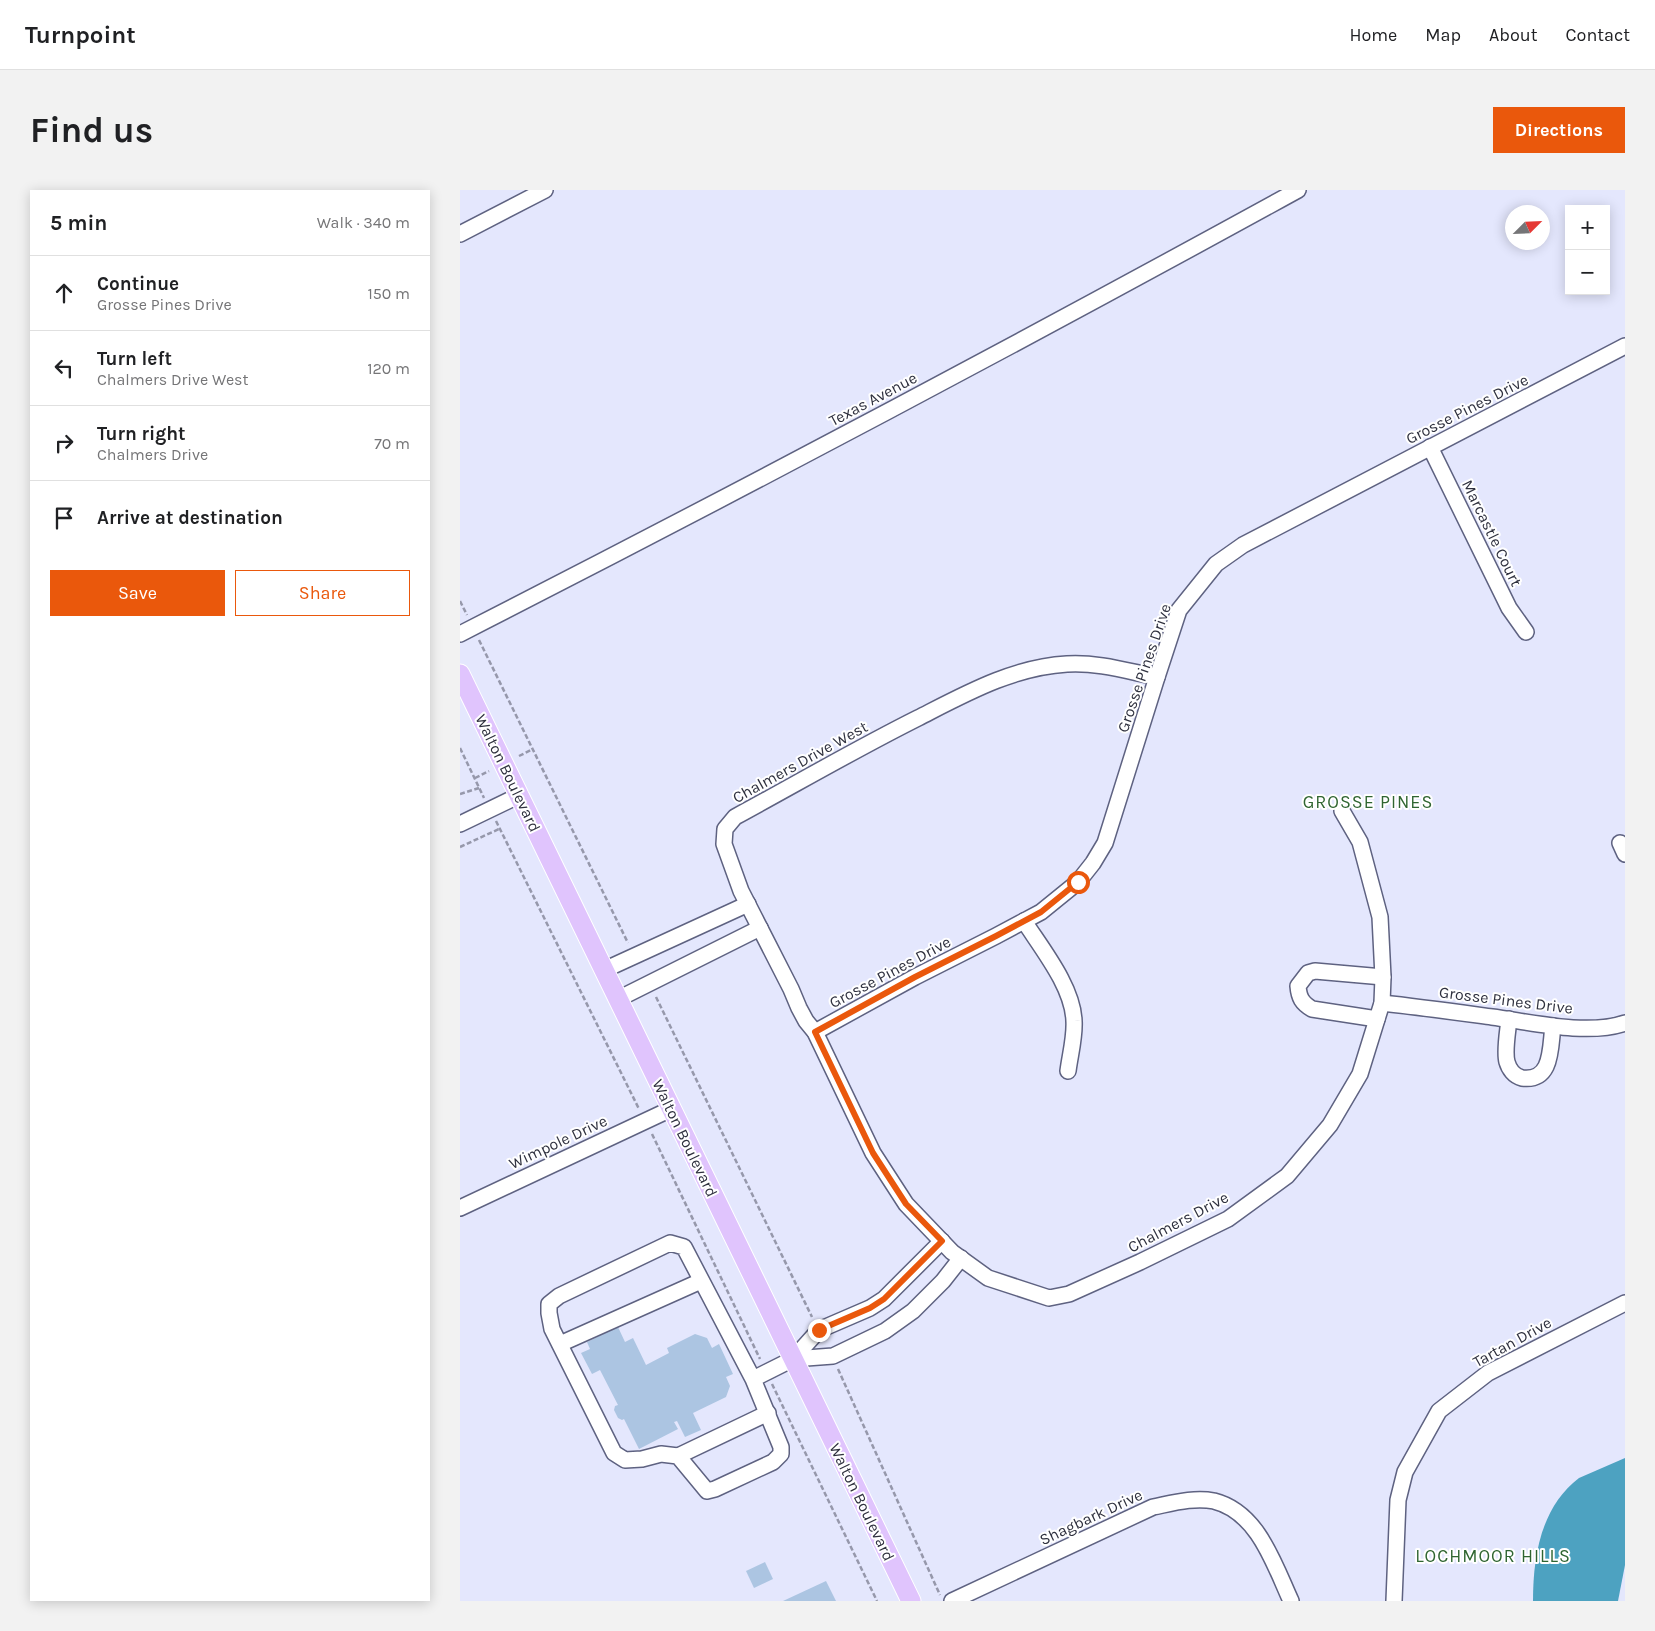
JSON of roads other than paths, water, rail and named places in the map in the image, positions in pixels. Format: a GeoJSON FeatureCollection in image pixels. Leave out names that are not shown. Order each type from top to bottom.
{"type":"FeatureCollection","features":[{"type":"Feature","properties":{"kind":"main road","name":"Walton Boulevard"},"geometry":{"type":"LineString","coordinates":[[460,674],[911,1601]]}},
{"type":"Feature","properties":{"kind":"street"},"geometry":{"type":"LineString","coordinates":[[460,234],[545,190]]}},
{"type":"Feature","properties":{"kind":"street","name":"Texas Avenue"},"geometry":{"type":"LineString","coordinates":[[466,630],[714,503],[1102,298],[1298,190]]}},
{"type":"Feature","properties":{"kind":"street","name":"Grosse Pines Drive"},"geometry":{"type":"LineString","coordinates":[[815,1032],[915,977],[1041,912],[1078,882],[1093,863],[1105,843],[1156,677],[1179,610],[1216,564],[1243,545],[1625,346]]}},
{"type":"Feature","properties":{"kind":"street","name":"Marcastle Court"},"geometry":{"type":"LineString","coordinates":[[1430,448],[1509,608],[1526,632]]}},
{"type":"Feature","properties":{"kind":"street","name":"Chalmers Drive West"},"geometry":{"type":"LineString","coordinates":[[952,1250],[906,1204],[873,1153],[815,1032],[799,1008],[748,904],[724,844],[724,829],[735,817],[893,731],[976,688],[1023,671],[1067,664],[1101,666],[1156,677]]}},
{"type":"Feature","properties":{"kind":"street"},"geometry":{"type":"LineString","coordinates":[[460,824],[520,795]]}},
{"type":"Feature","properties":{"kind":"street","name":"Chalmers Drive"},"geometry":{"type":"LineString","coordinates":[[952,1250],[988,1278],[1049,1298],[1069,1294],[1228,1218],[1286,1176],[1330,1125],[1360,1074],[1382,1003],[1383,977],[1380,917],[1360,842],[1342,811]]}},
{"type":"Feature","properties":{"kind":"street"},"geometry":{"type":"LineString","coordinates":[[604,970],[748,904]]}},
{"type":"Feature","properties":{"kind":"street"},"geometry":{"type":"LineString","coordinates":[[1024,921],[1058,974],[1071,1001],[1074,1021],[1068,1071]]}},
{"type":"Feature","properties":{"kind":"street"},"geometry":{"type":"LineString","coordinates":[[618,999],[760,928]]}},
{"type":"Feature","properties":{"kind":"street"},"geometry":{"type":"LineString","coordinates":[[1377,1019],[1312,1009],[1303,1003],[1299,995],[1298,986],[1308,973],[1314,971],[1383,977]]}},
{"type":"Feature","properties":{"kind":"street","name":"Grosse Pines Drive"},"geometry":{"type":"LineString","coordinates":[[1382,1003],[1553,1026],[1595,1028],[1625,1023]]}},
{"type":"Feature","properties":{"kind":"street"},"geometry":{"type":"LineString","coordinates":[[1509,1019],[1506,1059],[1510,1071],[1520,1078],[1532,1078],[1543,1073],[1548,1063],[1553,1026]]}},
{"type":"Feature","properties":{"kind":"street","name":"Wimpole Drive"},"geometry":{"type":"LineString","coordinates":[[460,1208],[671,1109]]}},
{"type":"Feature","properties":{"kind":"street"},"geometry":{"type":"LineString","coordinates":[[678,1456],[706,1491],[715,1489],[764,1466],[781,1454],[781,1446],[768,1413],[753,1379],[684,1247],[670,1243],[559,1296],[549,1304],[552,1329],[614,1453],[625,1460],[661,1454],[678,1456],[768,1413]]}},
{"type":"Feature","properties":{"kind":"street"},"geometry":{"type":"LineString","coordinates":[[753,1379],[793,1359],[819,1330],[870,1308],[952,1250]]}},
{"type":"Feature","properties":{"kind":"street"},"geometry":{"type":"LineString","coordinates":[[793,1359],[833,1356],[885,1331],[913,1312],[943,1281],[952,1250]]}},
{"type":"Feature","properties":{"kind":"street"},"geometry":{"type":"LineString","coordinates":[[560,1344],[701,1281]]}},
{"type":"Feature","properties":{"kind":"street","name":"Tartan Drive"},"geometry":{"type":"LineString","coordinates":[[1394,1601],[1398,1500],[1405,1472],[1439,1411],[1488,1373],[1544,1343],[1625,1304]]}},
{"type":"Feature","properties":{"kind":"street","name":"Shagbark Drive"},"geometry":{"type":"LineString","coordinates":[[952,1601],[1153,1507],[1187,1500],[1213,1501],[1232,1509],[1247,1520],[1259,1536],[1290,1601]]}},
{"type":"Feature","properties":{"kind":"water"},"geometry":{"type":"Polygon","coordinates":[[[1625,1458],[1625,1565],[1618,1601],[1533,1601],[1533,1584],[1538,1550],[1548,1518],[1556,1503],[1579,1478],[1625,1458]]]}},
{"type":"Feature","properties":{"kind":"district","name":"GROSSE PINES"},"geometry":{"type":"Point","coordinates":[1368,802]}},
{"type":"Feature","properties":{"kind":"district","name":"LOCHMOOR HILLS"},"geometry":{"type":"Point","coordinates":[1493,1556]}}]}
